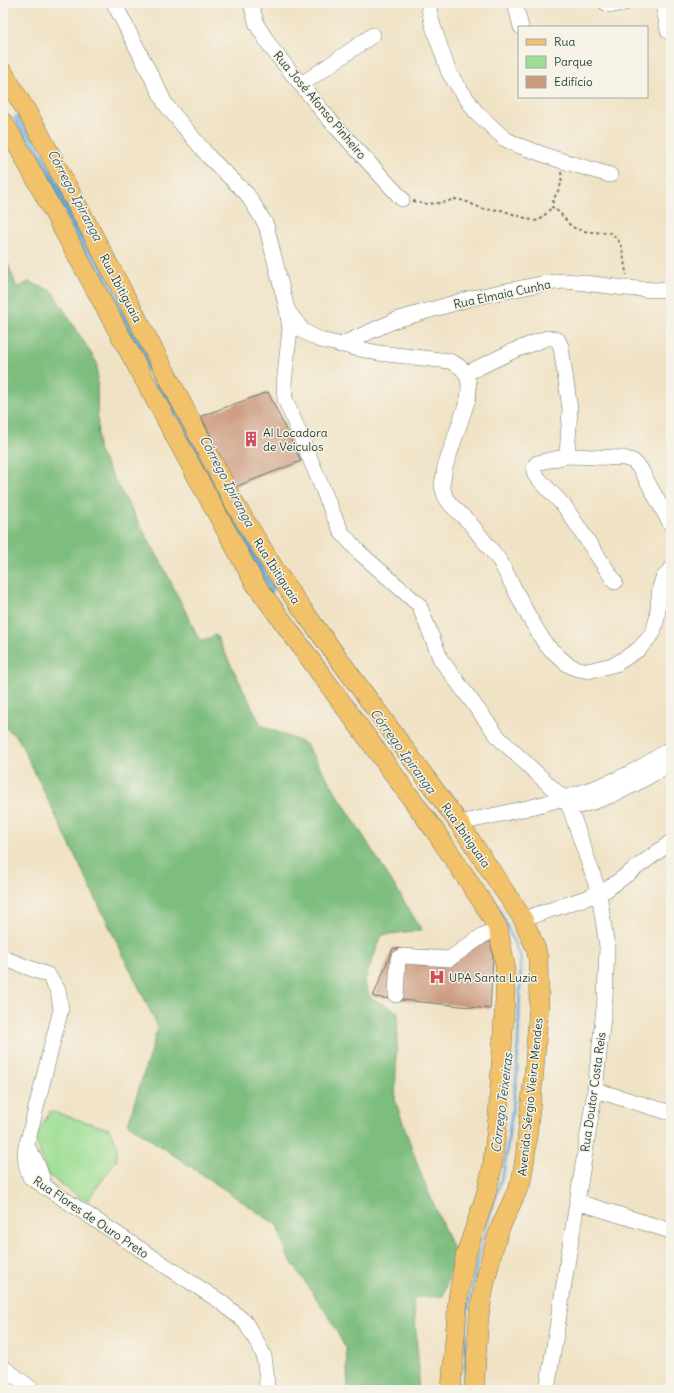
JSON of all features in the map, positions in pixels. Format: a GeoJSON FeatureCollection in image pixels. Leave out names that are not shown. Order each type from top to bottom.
{"type":"FeatureCollection","features":[{"type":"Feature","properties":{"kind":"main road","name":"Rua Ibitiguaia"},"geometry":{"type":"LineString","coordinates":[[3,72],[37,129],[220,497],[254,582],[435,831],[483,903],[505,926]]}},
{"type":"Feature","properties":{"kind":"main road","name":"Rua Ibitiguaia"},"geometry":{"type":"LineString","coordinates":[[3,122],[220,497],[274,568],[297,602],[459,823],[505,926]]}},
{"type":"Feature","properties":{"kind":"main road"},"geometry":{"type":"LineString","coordinates":[[451,1390],[458,1298],[465,1257],[486,1194],[492,1169],[498,1117],[505,999],[503,946],[505,926]]}},
{"type":"Feature","properties":{"kind":"main road","name":"Avenida Sérgio Vieira Mendes"},"geometry":{"type":"LineString","coordinates":[[474,1390],[479,1316],[485,1283],[500,1228],[521,1182],[534,1072],[539,1004],[538,958],[536,949],[505,926]]}},
{"type":"Feature","properties":{"kind":"street"},"geometry":{"type":"LineString","coordinates":[[114,3],[166,105],[209,157],[247,194],[266,225],[287,309],[290,329],[284,384],[285,399],[342,533],[359,552],[419,605],[441,660],[456,681],[499,738],[567,803]]}},
{"type":"Feature","properties":{"kind":"street","name":"Rua José Afonso Pinheiro"},"geometry":{"type":"LineString","coordinates":[[253,3],[252,8],[257,25],[272,49],[329,119],[402,199]]}},
{"type":"Feature","properties":{"kind":"street"},"geometry":{"type":"LineString","coordinates":[[428,3],[432,23],[449,73],[476,112],[505,139],[517,145],[556,159],[610,174]]}},
{"type":"Feature","properties":{"kind":"street"},"geometry":{"type":"LineString","coordinates":[[515,3],[521,26]]}},
{"type":"Feature","properties":{"kind":"street"},"geometry":{"type":"LineString","coordinates":[[606,3],[611,5],[625,3]]}},
{"type":"Feature","properties":{"kind":"street"},"geometry":{"type":"LineString","coordinates":[[663,3],[668,32]]}},
{"type":"Feature","properties":{"kind":"street"},"geometry":{"type":"LineString","coordinates":[[302,84],[373,35]]}},
{"type":"Feature","properties":{"kind":"street","name":"Rua Elmaia Cunha"},"geometry":{"type":"LineString","coordinates":[[340,345],[396,320],[472,298],[541,284],[563,281],[634,289],[671,289]]}},
{"type":"Feature","properties":{"kind":"street"},"geometry":{"type":"LineString","coordinates":[[287,309],[303,331],[320,340],[378,353],[449,361],[458,364],[467,373],[470,388],[468,399],[445,467],[442,486],[450,504],[469,522],[500,561],[529,617],[546,645],[567,664],[575,668],[588,671],[616,664],[639,649],[653,633],[657,618],[660,587],[663,578],[671,569]]}},
{"type":"Feature","properties":{"kind":"street"},"geometry":{"type":"LineString","coordinates":[[467,373],[520,348],[547,338],[558,340],[562,353],[570,409],[568,456]]}},
{"type":"Feature","properties":{"kind":"street"},"geometry":{"type":"LineString","coordinates":[[615,582],[565,507],[535,475],[533,470],[534,466],[537,463],[568,456],[624,458],[633,461],[640,468],[671,525]]}},
{"type":"Feature","properties":{"kind":"street"},"geometry":{"type":"LineString","coordinates":[[567,803],[651,762],[671,748]]}},
{"type":"Feature","properties":{"kind":"street"},"geometry":{"type":"LineString","coordinates":[[459,823],[524,809],[607,798],[640,782],[671,763]]}},
{"type":"Feature","properties":{"kind":"street","name":"Rua Doutor Costa Reis"},"geometry":{"type":"LineString","coordinates":[[547,1390],[578,1202],[594,1090],[605,999],[607,947],[599,893],[567,803]]}},
{"type":"Feature","properties":{"kind":"street"},"geometry":{"type":"LineString","coordinates":[[396,995],[398,959],[402,956],[449,959],[505,926],[606,890],[671,842]]}},
{"type":"Feature","properties":{"kind":"street"},"geometry":{"type":"LineString","coordinates":[[473,952],[505,926]]}},
{"type":"Feature","properties":{"kind":"street","name":"Rua Flores de Ouro Preto"},"geometry":{"type":"LineString","coordinates":[[3,958],[48,975],[58,990],[61,1009],[26,1145],[26,1164],[30,1177],[221,1302],[244,1322],[264,1356],[267,1380],[266,1390]]}},
{"type":"Feature","properties":{"kind":"street"},"geometry":{"type":"LineString","coordinates":[[594,1090],[671,1113]]}},
{"type":"Feature","properties":{"kind":"street"},"geometry":{"type":"LineString","coordinates":[[578,1202],[671,1231]]}},
{"type":"Feature","properties":{"kind":"street"},"geometry":{"type":"LineString","coordinates":[[3,1367],[33,1390]]}},
{"type":"Feature","properties":{"kind":"path"},"geometry":{"type":"LineString","coordinates":[[402,199],[424,204],[441,203],[456,199],[465,201],[483,209],[501,210],[534,221],[540,220],[552,207],[561,187],[562,173],[556,159]]}},
{"type":"Feature","properties":{"kind":"path"},"geometry":{"type":"LineString","coordinates":[[552,207],[560,212],[575,228],[610,233],[614,235],[624,251],[626,270],[634,289]]}},
{"type":"Feature","properties":{"kind":"green space"},"geometry":{"type":"Polygon","coordinates":[[[3,262],[7,262],[17,288],[29,282],[52,291],[97,363],[98,450],[162,564],[200,641],[216,635],[261,725],[306,744],[422,930],[382,935],[364,982],[371,998],[398,1012],[395,1100],[422,1177],[455,1254],[443,1296],[413,1298],[419,1369],[418,1390],[348,1390],[346,1349],[329,1317],[287,1255],[278,1226],[128,1124],[158,1027],[18,738],[3,726],[3,262]]]}},
{"type":"Feature","properties":{"kind":"green space"},"geometry":{"type":"Polygon","coordinates":[[[50,1111],[109,1129],[117,1145],[117,1159],[88,1200],[81,1198],[47,1174],[35,1140],[50,1111]]]}},
{"type":"Feature","properties":{"kind":"building","name":"Al Locadora de Veículos"},"geometry":{"type":"Polygon","coordinates":[[[268,392],[301,461],[235,487],[201,416],[268,392]]]}},
{"type":"Feature","properties":{"kind":"building","name":"UPA Santa Luzia"},"geometry":{"type":"Polygon","coordinates":[[[484,931],[491,942],[493,957],[490,1009],[373,997],[393,948],[449,954],[484,931]]]}},
{"type":"Feature","properties":{"kind":"waterway","name":"Córrego Ipiranga"},"geometry":{"type":"LineString","coordinates":[[19,119],[269,589]]}},
{"type":"Feature","properties":{"kind":"waterway","name":"Córrego Teixeiras"},"geometry":{"type":"LineString","coordinates":[[465,1388],[466,1318],[481,1244],[504,1170],[517,1075],[521,958],[499,908],[474,872]]}},
{"type":"Feature","properties":{"kind":"place","name":"Al Locadora de Veículos"},"geometry":{"type":"Point","coordinates":[251,439]}},
{"type":"Feature","properties":{"kind":"place","name":"UPA Santa Luzia"},"geometry":{"type":"Point","coordinates":[437,977]}}]}
